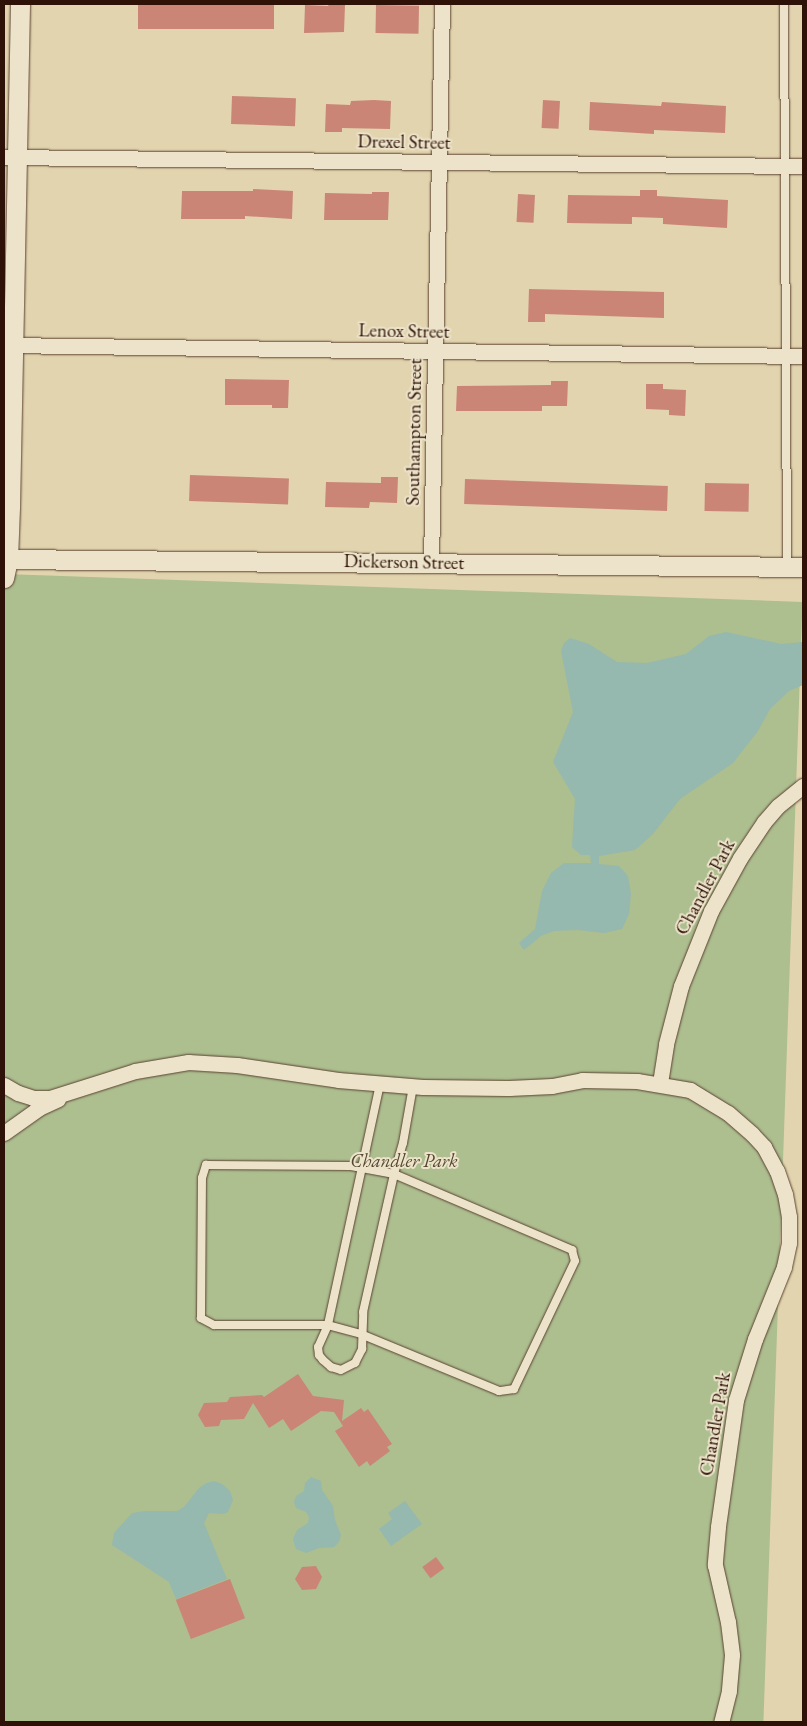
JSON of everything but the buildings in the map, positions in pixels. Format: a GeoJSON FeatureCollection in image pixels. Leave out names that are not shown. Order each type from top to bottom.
{"type":"FeatureCollection","features":[{"type":"Feature","properties":{"kind":"street"},"geometry":{"type":"LineString","coordinates":[[4,578],[6,559],[10,157],[20,4]]}},
{"type":"Feature","properties":{"kind":"street","name":"Southampton Street"},"geometry":{"type":"LineString","coordinates":[[431,562],[442,4]]}},
{"type":"Feature","properties":{"kind":"street","name":"Drexel Street"},"geometry":{"type":"LineString","coordinates":[[10,157],[803,166]]}},
{"type":"Feature","properties":{"kind":"street","name":"Lenox Street"},"geometry":{"type":"LineString","coordinates":[[9,345],[803,356]]}},
{"type":"Feature","properties":{"kind":"street","name":"Dickerson Street"},"geometry":{"type":"LineString","coordinates":[[6,559],[795,567]]}},
{"type":"Feature","properties":{"kind":"street","name":"Chandler Park"},"geometry":{"type":"LineString","coordinates":[[660,1084],[666,1044],[681,986],[711,911],[740,858],[764,822],[778,806],[803,786]]}},
{"type":"Feature","properties":{"kind":"street","name":"Chandler Park"},"geometry":{"type":"LineString","coordinates":[[4,1133],[39,1108],[105,1079],[136,1071],[188,1062],[237,1065],[380,1084],[413,1086],[509,1088],[552,1086],[582,1080],[660,1084],[690,1090],[728,1113],[764,1147],[777,1171],[785,1194],[789,1217],[789,1242],[784,1268],[755,1339],[736,1400],[718,1527],[715,1565],[728,1622],[732,1655],[729,1692],[721,1722]]}},
{"type":"Feature","properties":{"kind":"street","name":"Chandler Park"},"geometry":{"type":"LineString","coordinates":[[4,1086],[34,1098],[50,1098],[68,1094]]}},
{"type":"Feature","properties":{"kind":"lane"},"geometry":{"type":"LineString","coordinates":[[784,4],[787,356],[795,567]]}},
{"type":"Feature","properties":{"kind":"lane"},"geometry":{"type":"LineString","coordinates":[[380,1084],[328,1325],[318,1347],[319,1356],[331,1367],[341,1370],[355,1363],[362,1349],[363,1312],[394,1174],[403,1143],[413,1086]]}},
{"type":"Feature","properties":{"kind":"lane"},"geometry":{"type":"LineString","coordinates":[[206,1165],[363,1167],[394,1174],[572,1250],[575,1261],[514,1389],[499,1391],[361,1334],[328,1325],[214,1325],[201,1318],[202,1178],[206,1165]]}},
{"type":"Feature","properties":{"kind":"green space","name":"Chandler Park"},"geometry":{"type":"Polygon","coordinates":[[[4,574],[803,602],[763,1722],[4,1722],[4,574]]]}},
{"type":"Feature","properties":{"kind":"water"},"geometry":{"type":"Polygon","coordinates":[[[726,632],[781,644],[803,642],[803,685],[789,691],[770,709],[758,731],[733,763],[680,799],[653,834],[635,850],[599,856],[599,864],[619,866],[628,876],[631,894],[629,914],[622,929],[604,933],[578,930],[554,931],[541,936],[524,950],[519,943],[535,929],[542,891],[551,873],[564,863],[591,863],[590,855],[581,855],[572,847],[575,799],[553,762],[573,712],[561,651],[564,643],[570,638],[589,644],[617,662],[647,663],[686,654],[709,636],[726,632]]]}},
{"type":"Feature","properties":{"kind":"water"},"geometry":{"type":"Polygon","coordinates":[[[311,1477],[321,1481],[322,1490],[333,1506],[335,1520],[341,1535],[339,1542],[334,1547],[319,1548],[306,1553],[296,1549],[293,1539],[297,1530],[308,1523],[309,1517],[306,1512],[296,1508],[294,1502],[296,1496],[304,1491],[305,1483],[311,1477]]]}},
{"type":"Feature","properties":{"kind":"water"},"geometry":{"type":"Polygon","coordinates":[[[214,1481],[222,1484],[230,1491],[233,1500],[228,1512],[223,1514],[209,1513],[204,1523],[227,1579],[176,1599],[169,1582],[112,1545],[114,1533],[132,1513],[177,1511],[184,1507],[199,1488],[206,1483],[214,1481]]]}},
{"type":"Feature","properties":{"kind":"water"},"geometry":{"type":"Polygon","coordinates":[[[405,1501],[422,1524],[391,1546],[379,1529],[392,1519],[388,1513],[405,1501]]]}}]}
